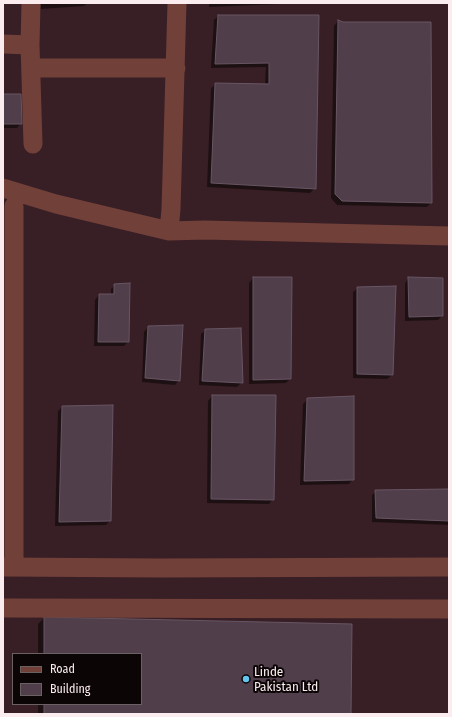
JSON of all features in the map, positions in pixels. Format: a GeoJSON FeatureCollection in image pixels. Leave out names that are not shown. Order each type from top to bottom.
{"type":"FeatureCollection","features":[{"type":"Feature","properties":{"kind":"street"},"geometry":{"type":"LineString","coordinates":[[31,3],[30,45],[33,144]]}},
{"type":"Feature","properties":{"kind":"street"},"geometry":{"type":"LineString","coordinates":[[169,231],[176,68],[177,3]]}},
{"type":"Feature","properties":{"kind":"street"},"geometry":{"type":"LineString","coordinates":[[3,44],[30,45]]}},
{"type":"Feature","properties":{"kind":"street"},"geometry":{"type":"LineString","coordinates":[[31,68],[176,68]]}},
{"type":"Feature","properties":{"kind":"street"},"geometry":{"type":"LineString","coordinates":[[3,188],[56,204],[169,231],[205,230],[449,236]]}},
{"type":"Feature","properties":{"kind":"street"},"geometry":{"type":"LineString","coordinates":[[56,204],[9,206],[9,567],[449,567]]}},
{"type":"Feature","properties":{"kind":"street"},"geometry":{"type":"LineString","coordinates":[[3,608],[449,609]]}},
{"type":"Feature","properties":{"kind":"shaded area"},"geometry":{"type":"Polygon","coordinates":[[[3,3],[449,3],[449,714],[3,714],[3,3]]]}},
{"type":"Feature","properties":{"kind":"building"},"geometry":{"type":"Polygon","coordinates":[[[218,15],[319,15],[316,189],[211,183],[215,83],[269,84],[269,63],[215,64],[218,15]]]}},
{"type":"Feature","properties":{"kind":"building"},"geometry":{"type":"Polygon","coordinates":[[[338,20],[343,22],[431,22],[432,203],[342,201],[335,194],[338,20]]]}},
{"type":"Feature","properties":{"kind":"building"},"geometry":{"type":"Polygon","coordinates":[[[3,94],[21,94],[22,124],[3,124],[3,94]]]}},
{"type":"Feature","properties":{"kind":"building"},"geometry":{"type":"Polygon","coordinates":[[[253,277],[292,277],[291,379],[253,380],[253,277]]]}},
{"type":"Feature","properties":{"kind":"building"},"geometry":{"type":"Polygon","coordinates":[[[408,277],[443,278],[443,316],[409,317],[408,277]]]}},
{"type":"Feature","properties":{"kind":"building"},"geometry":{"type":"Polygon","coordinates":[[[130,283],[129,342],[98,342],[99,294],[114,294],[114,284],[130,283]]]}},
{"type":"Feature","properties":{"kind":"building"},"geometry":{"type":"Polygon","coordinates":[[[396,286],[393,375],[357,374],[357,287],[396,286]]]}},
{"type":"Feature","properties":{"kind":"building"},"geometry":{"type":"Polygon","coordinates":[[[183,325],[180,381],[145,378],[148,326],[183,325]]]}},
{"type":"Feature","properties":{"kind":"building"},"geometry":{"type":"Polygon","coordinates":[[[241,328],[243,383],[202,381],[205,329],[241,328]]]}},
{"type":"Feature","properties":{"kind":"building"},"geometry":{"type":"Polygon","coordinates":[[[212,395],[276,395],[274,500],[211,499],[212,395]]]}},
{"type":"Feature","properties":{"kind":"building"},"geometry":{"type":"Polygon","coordinates":[[[354,396],[354,480],[304,481],[307,398],[354,396]]]}},
{"type":"Feature","properties":{"kind":"building"},"geometry":{"type":"Polygon","coordinates":[[[113,405],[111,521],[59,522],[62,406],[113,405]]]}},
{"type":"Feature","properties":{"kind":"building"},"geometry":{"type":"Polygon","coordinates":[[[449,489],[449,521],[376,518],[375,490],[449,489]]]}},
{"type":"Feature","properties":{"kind":"building","name":"Linde Pakistan Ltd"},"geometry":{"type":"Polygon","coordinates":[[[44,617],[352,624],[351,714],[44,714],[44,705],[142,705],[142,653],[44,653],[44,617]]]}},
{"type":"Feature","properties":{"kind":"place","name":"Linde Pakistan Ltd"},"geometry":{"type":"Point","coordinates":[246,679]}}]}
